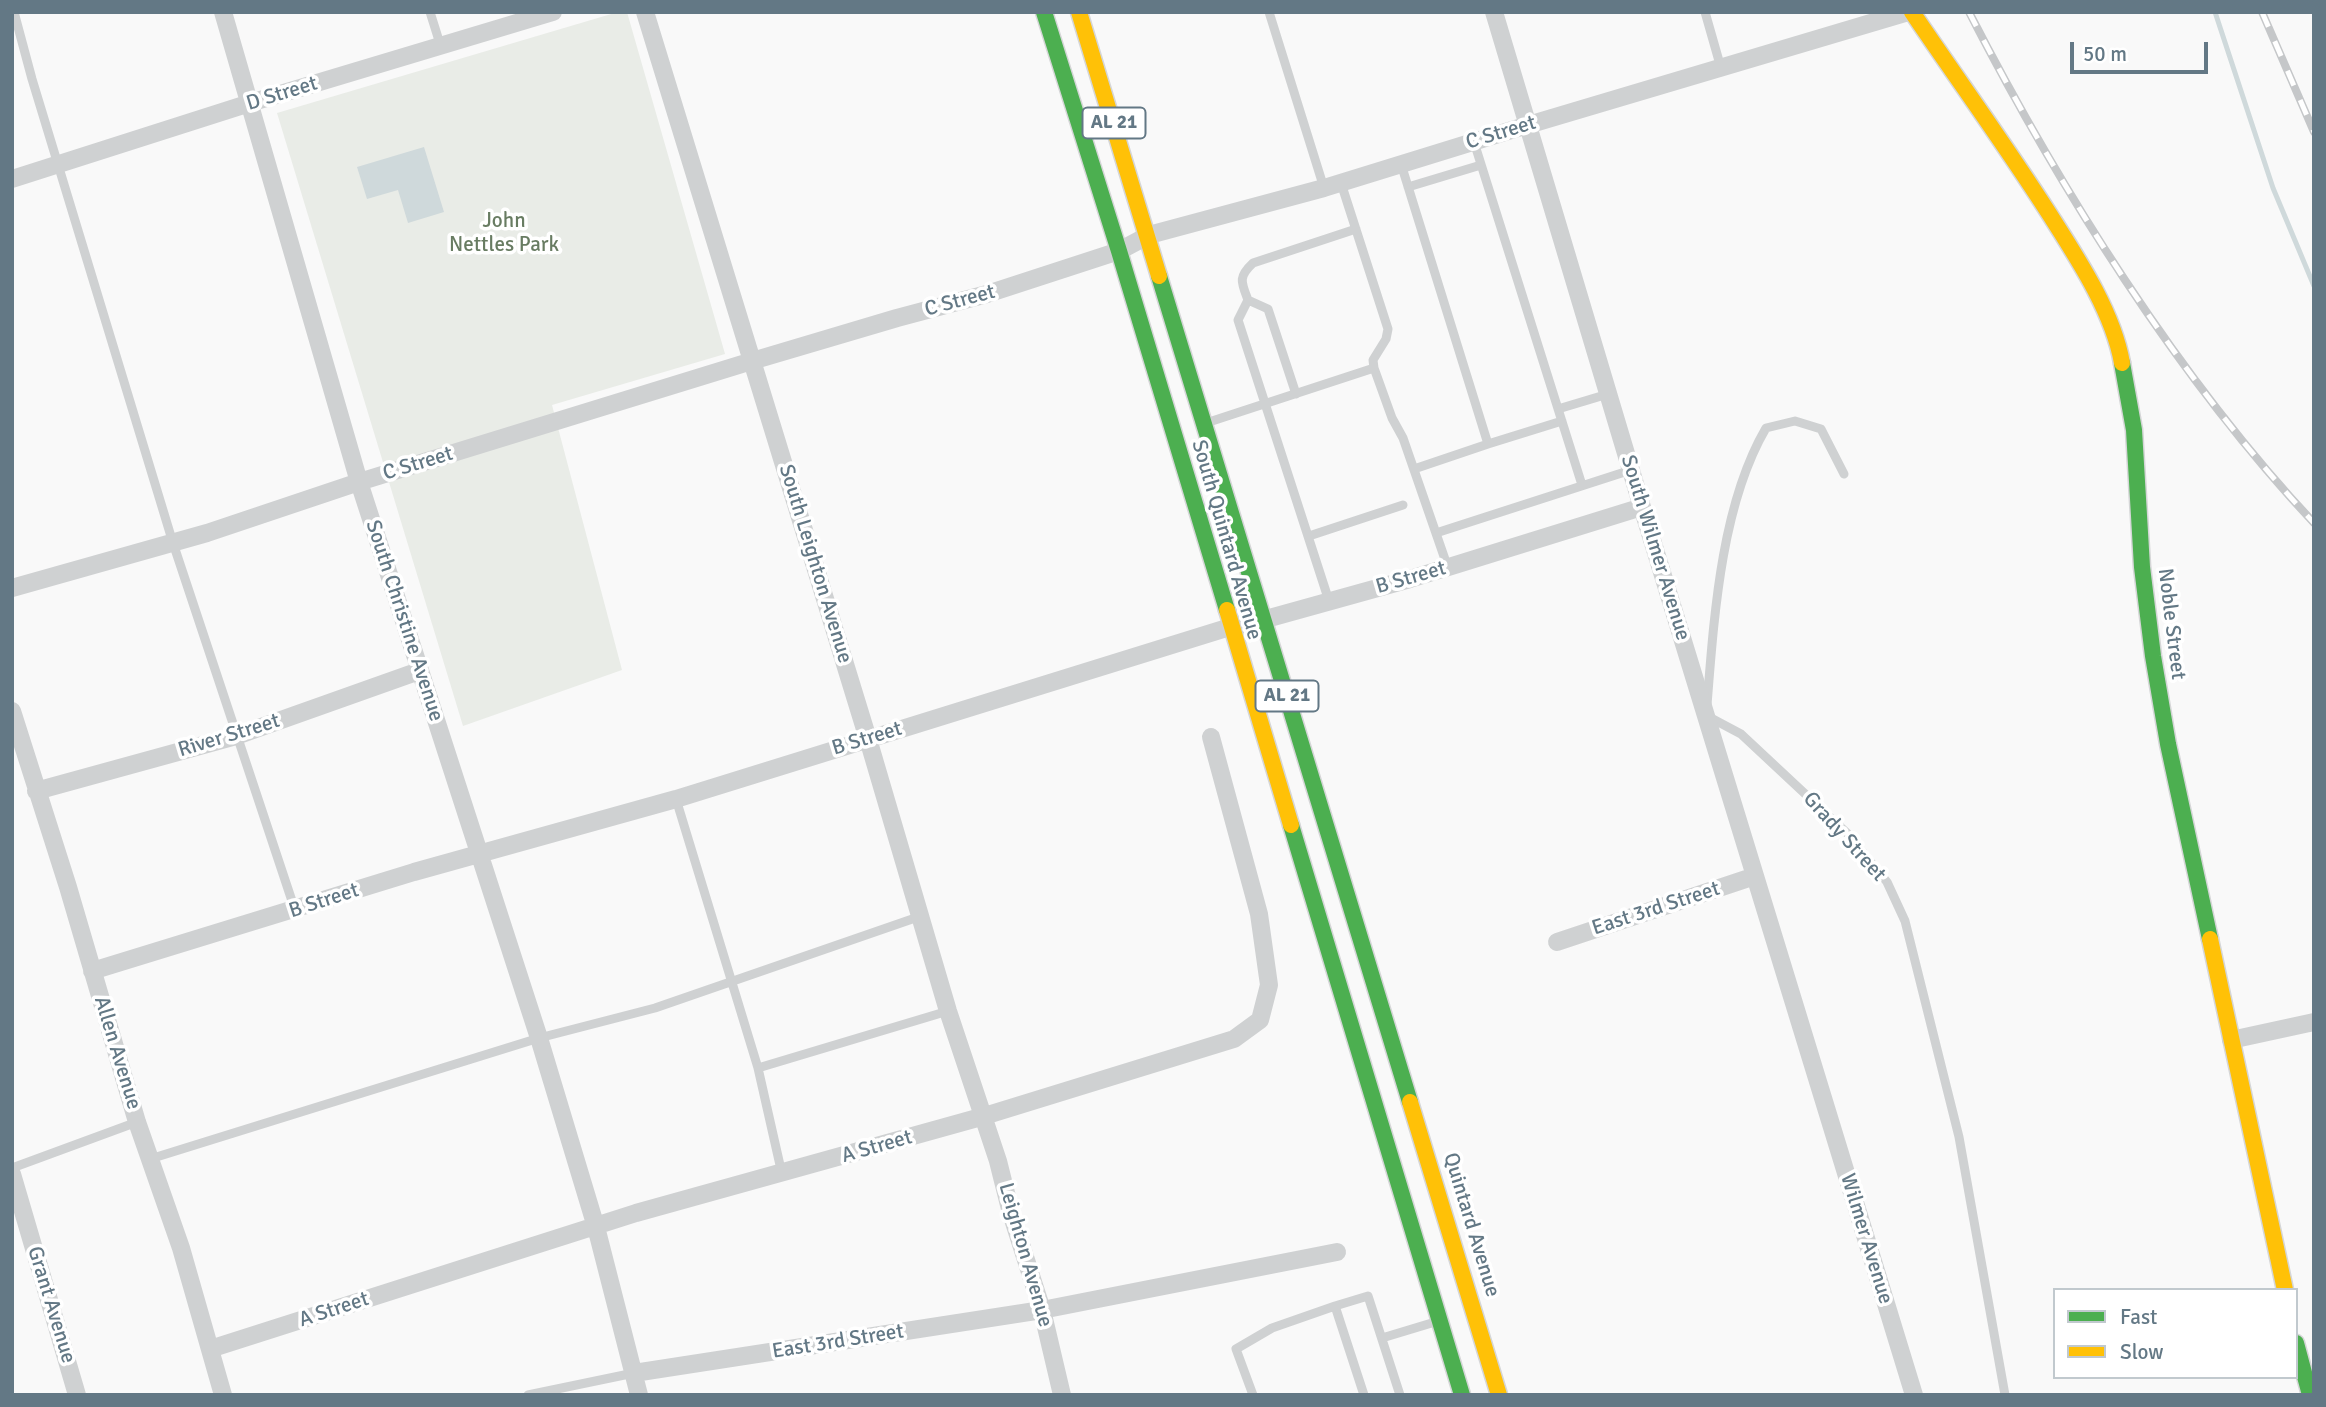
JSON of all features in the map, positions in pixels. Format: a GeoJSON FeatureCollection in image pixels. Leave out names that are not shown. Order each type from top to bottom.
{"type":"FeatureCollection","features":[{"type":"Feature","properties":{"kind":"main road","name":"South Quintard Avenue"},"geometry":{"type":"LineString","coordinates":[[1044,12],[1119,251],[1440,1321]]}},
{"type":"Feature","properties":{"kind":"main road","name":"South Quintard Avenue"},"geometry":{"type":"LineString","coordinates":[[1079,12],[1149,234],[1203,423],[1266,619],[1401,1068]]}},
{"type":"Feature","properties":{"kind":"main road","name":"Noble Street"},"geometry":{"type":"LineString","coordinates":[[1910,12],[2032,187],[2067,242],[2099,299],[2120,352],[2134,430],[2142,566],[2168,744],[2285,1288]]}},
{"type":"Feature","properties":{"kind":"main road","name":"Quintard Avenue"},"geometry":{"type":"LineString","coordinates":[[1401,1068],[1499,1395]]}},
{"type":"Feature","properties":{"kind":"main road","name":"AL 21"},"geometry":{"type":"LineString","coordinates":[[1440,1321],[1462,1395]]}},
{"type":"Feature","properties":{"kind":"main road"},"geometry":{"type":"LineString","coordinates":[[2298,1351],[2309,1395]]}},
{"type":"Feature","properties":{"kind":"street","name":"South Christine Avenue"},"geometry":{"type":"LineString","coordinates":[[223,12],[359,482],[539,1038],[596,1227],[639,1395]]}},
{"type":"Feature","properties":{"kind":"street","name":"D Street"},"geometry":{"type":"LineString","coordinates":[[12,179],[250,103],[441,48],[553,12]]}},
{"type":"Feature","properties":{"kind":"street","name":"South Leighton Avenue"},"geometry":{"type":"LineString","coordinates":[[645,12],[981,1117]]}},
{"type":"Feature","properties":{"kind":"street","name":"South Wilmer Avenue"},"geometry":{"type":"LineString","coordinates":[[1494,12],[1818,1083]]}},
{"type":"Feature","properties":{"kind":"street","name":"C Street"},"geometry":{"type":"LineString","coordinates":[[12,588],[173,542],[752,361],[987,294],[1119,251],[1149,234],[1332,186],[1910,12]]}},
{"type":"Feature","properties":{"kind":"street","name":"B Street"},"geometry":{"type":"LineString","coordinates":[[92,971],[479,853],[676,799],[1230,627],[1448,568],[1642,507]]}},
{"type":"Feature","properties":{"kind":"street","name":"River Street"},"geometry":{"type":"LineString","coordinates":[[36,791],[236,736],[419,671]]}},
{"type":"Feature","properties":{"kind":"street","name":"Allen Avenue"},"geometry":{"type":"LineString","coordinates":[[12,711],[138,1122],[181,1248],[223,1395]]}},
{"type":"Feature","properties":{"kind":"street","name":"A Street"},"geometry":{"type":"LineString","coordinates":[[210,1349],[636,1213],[981,1117],[1234,1039],[1261,1020],[1269,985],[1259,914],[1211,737]]}},
{"type":"Feature","properties":{"kind":"street","name":"East 3rd Street"},"geometry":{"type":"LineString","coordinates":[[1557,942],[1755,876]]}},
{"type":"Feature","properties":{"kind":"street"},"geometry":{"type":"LineString","coordinates":[[2231,1040],[2314,1022]]}},
{"type":"Feature","properties":{"kind":"street","name":"Wilmer Avenue"},"geometry":{"type":"LineString","coordinates":[[1818,1083],[1914,1395]]}},
{"type":"Feature","properties":{"kind":"street","name":"Leighton Avenue"},"geometry":{"type":"LineString","coordinates":[[981,1117],[998,1161],[1011,1213],[1042,1310],[1062,1395]]}},
{"type":"Feature","properties":{"kind":"street","name":"Grant Avenue"},"geometry":{"type":"LineString","coordinates":[[12,1174],[78,1395]]}},
{"type":"Feature","properties":{"kind":"street","name":"East 3rd Street"},"geometry":{"type":"LineString","coordinates":[[634,1373],[1042,1310],[1337,1252]]}},
{"type":"Feature","properties":{"kind":"lane"},"geometry":{"type":"LineString","coordinates":[[14,12],[173,542],[295,910]]}},
{"type":"Feature","properties":{"kind":"lane"},"geometry":{"type":"LineString","coordinates":[[430,12],[441,48]]}},
{"type":"Feature","properties":{"kind":"lane"},"geometry":{"type":"LineString","coordinates":[[1269,12],[1332,186],[1356,229],[1388,329],[1386,339],[1373,360],[1374,368],[1392,418],[1403,438],[1448,568]]}},
{"type":"Feature","properties":{"kind":"lane"},"geometry":{"type":"LineString","coordinates":[[1705,12],[1721,68]]}},
{"type":"Feature","properties":{"kind":"lane"},"geometry":{"type":"LineString","coordinates":[[1474,142],[1582,485]]}},
{"type":"Feature","properties":{"kind":"lane"},"geometry":{"type":"LineString","coordinates":[[1401,164],[1488,444]]}},
{"type":"Feature","properties":{"kind":"lane"},"geometry":{"type":"LineString","coordinates":[[1408,187],[1481,165]]}},
{"type":"Feature","properties":{"kind":"lane"},"geometry":{"type":"LineString","coordinates":[[1296,394],[1268,309],[1248,300],[1242,284],[1243,272],[1253,263],[1356,229]]}},
{"type":"Feature","properties":{"kind":"lane"},"geometry":{"type":"LineString","coordinates":[[1248,300],[1238,320],[1329,601]]}},
{"type":"Feature","properties":{"kind":"lane"},"geometry":{"type":"LineString","coordinates":[[1203,423],[1374,368]]}},
{"type":"Feature","properties":{"kind":"lane"},"geometry":{"type":"LineString","coordinates":[[1558,409],[1608,394]]}},
{"type":"Feature","properties":{"kind":"lane"},"geometry":{"type":"LineString","coordinates":[[1414,469],[1562,421]]}},
{"type":"Feature","properties":{"kind":"lane"},"geometry":{"type":"LineString","coordinates":[[1707,716],[1713,625],[1733,510],[1760,436],[1766,428],[1795,421],[1821,429],[1844,474]]}},
{"type":"Feature","properties":{"kind":"lane"},"geometry":{"type":"LineString","coordinates":[[1436,533],[1631,470]]}},
{"type":"Feature","properties":{"kind":"lane"},"geometry":{"type":"LineString","coordinates":[[1309,536],[1403,505]]}},
{"type":"Feature","properties":{"kind":"lane","name":"Grady Street"},"geometry":{"type":"LineString","coordinates":[[1707,716],[1741,734],[1847,833],[1887,882],[1897,901],[1905,921],[1959,1137],[2005,1395]]}},
{"type":"Feature","properties":{"kind":"lane"},"geometry":{"type":"LineString","coordinates":[[676,799],[758,1068],[782,1174]]}},
{"type":"Feature","properties":{"kind":"lane"},"geometry":{"type":"LineString","coordinates":[[150,1159],[539,1038],[655,1007],[921,916]]}},
{"type":"Feature","properties":{"kind":"lane"},"geometry":{"type":"LineString","coordinates":[[758,1068],[948,1011]]}},
{"type":"Feature","properties":{"kind":"lane"},"geometry":{"type":"LineString","coordinates":[[12,1168],[138,1122]]}},
{"type":"Feature","properties":{"kind":"lane"},"geometry":{"type":"LineString","coordinates":[[1253,1395],[1236,1349],[1272,1328],[1368,1296],[1401,1395]]}},
{"type":"Feature","properties":{"kind":"lane"},"geometry":{"type":"LineString","coordinates":[[1335,1306],[1364,1395]]}},
{"type":"Feature","properties":{"kind":"lane"},"geometry":{"type":"LineString","coordinates":[[1382,1338],[1440,1321]]}},
{"type":"Feature","properties":{"kind":"lane"},"geometry":{"type":"LineString","coordinates":[[528,1395],[634,1373]]}},
{"type":"Feature","properties":{"kind":"green space","name":"John Nettles Park"},"geometry":{"type":"Polygon","coordinates":[[[618,12],[627,12],[725,354],[552,405],[622,670],[463,726],[277,113],[618,12]]]}},
{"type":"Feature","properties":{"kind":"shaded area"},"geometry":{"type":"Polygon","coordinates":[[[424,147],[444,212],[408,223],[398,190],[367,199],[357,167],[424,147]]]}},
{"type":"Feature","properties":{"kind":"waterway"},"geometry":{"type":"LineString","coordinates":[[2215,12],[2273,188],[2314,286]]}},
{"type":"Feature","properties":{"kind":"railway"},"geometry":{"type":"LineString","coordinates":[[1969,12],[2042,146],[2125,280],[2216,407],[2314,523]]}},
{"type":"Feature","properties":{"kind":"railway"},"geometry":{"type":"LineString","coordinates":[[2262,12],[2314,132]]}},
{"type":"Feature","properties":{"kind":"traffic: fast"},"geometry":{"type":"LineString","coordinates":[[1044,12],[1227,610]]}},
{"type":"Feature","properties":{"kind":"traffic: fast"},"geometry":{"type":"LineString","coordinates":[[1159,276],[1410,1102]]}},
{"type":"Feature","properties":{"kind":"traffic: fast"},"geometry":{"type":"LineString","coordinates":[[2122,363],[2134,430],[2142,567],[2153,656],[2168,744],[2210,939]]}},
{"type":"Feature","properties":{"kind":"traffic: fast"},"geometry":{"type":"LineString","coordinates":[[1291,825],[1462,1395]]}},
{"type":"Feature","properties":{"kind":"traffic: fast"},"geometry":{"type":"LineString","coordinates":[[2298,1350],[2310,1395]]}},
{"type":"Feature","properties":{"kind":"traffic: slow"},"geometry":{"type":"LineString","coordinates":[[1079,12],[1159,276]]}},
{"type":"Feature","properties":{"kind":"traffic: slow"},"geometry":{"type":"LineString","coordinates":[[1912,12],[2083,268],[2103,305],[2122,363]]}},
{"type":"Feature","properties":{"kind":"traffic: slow"},"geometry":{"type":"LineString","coordinates":[[1227,610],[1291,825]]}},
{"type":"Feature","properties":{"kind":"traffic: slow"},"geometry":{"type":"LineString","coordinates":[[2210,939],[2285,1288]]}},
{"type":"Feature","properties":{"kind":"traffic: slow"},"geometry":{"type":"LineString","coordinates":[[1410,1102],[1499,1395]]}}]}
